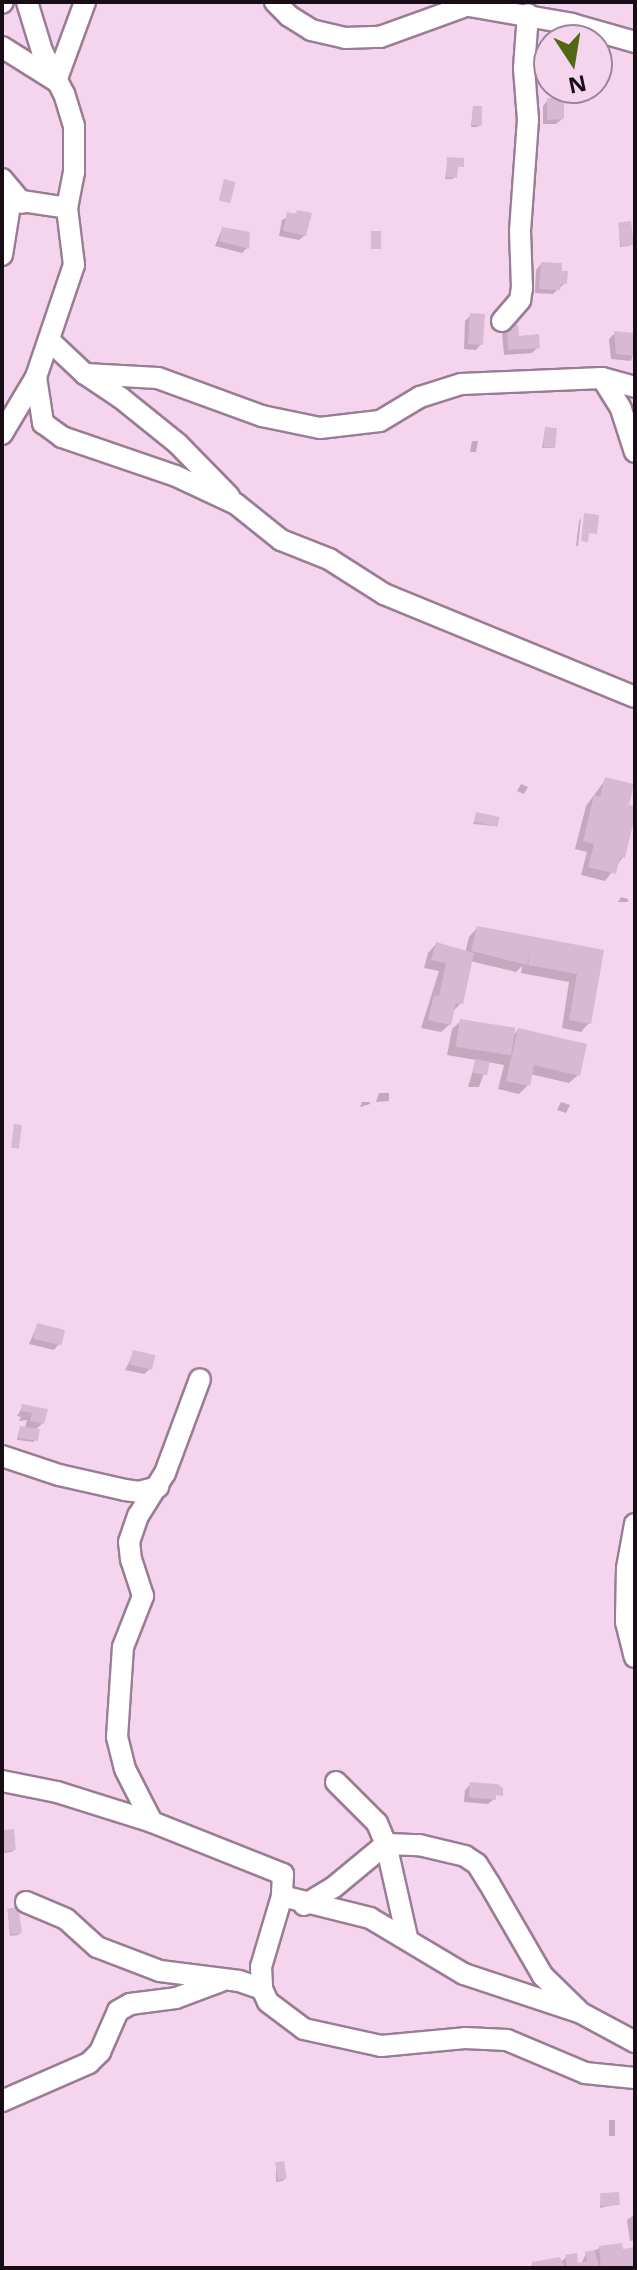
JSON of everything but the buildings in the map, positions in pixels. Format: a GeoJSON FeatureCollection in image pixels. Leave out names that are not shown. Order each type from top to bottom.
{"type":"FeatureCollection","features":[{"type":"Feature","properties":{"kind":"street"},"geometry":{"type":"LineString","coordinates":[[3,434],[36,377],[51,342],[74,265],[67,208],[74,172],[74,126],[27,2]]}},
{"type":"Feature","properties":{"kind":"street"},"geometry":{"type":"LineString","coordinates":[[56,81],[85,2]]}},
{"type":"Feature","properties":{"kind":"street"},"geometry":{"type":"LineString","coordinates":[[275,2],[289,16],[311,30],[345,38],[380,37],[456,5],[528,14],[635,42]]}},
{"type":"Feature","properties":{"kind":"street"},"geometry":{"type":"LineString","coordinates":[[502,321],[520,300],[522,288],[520,231],[528,120],[524,68],[528,14]]}},
{"type":"Feature","properties":{"kind":"street"},"geometry":{"type":"LineString","coordinates":[[2,47],[56,81]]}},
{"type":"Feature","properties":{"kind":"street"},"geometry":{"type":"LineString","coordinates":[[2,179],[12,200],[2,255]]}},
{"type":"Feature","properties":{"kind":"street"},"geometry":{"type":"LineString","coordinates":[[12,200],[67,208]]}},
{"type":"Feature","properties":{"kind":"street"},"geometry":{"type":"LineString","coordinates":[[51,342],[85,374],[121,398],[178,444],[236,504],[281,540],[329,559],[384,594],[635,697]]}},
{"type":"Feature","properties":{"kind":"street"},"geometry":{"type":"LineString","coordinates":[[85,374],[158,378],[262,416],[320,428],[380,421],[420,397],[461,384],[602,378],[635,387]]}},
{"type":"Feature","properties":{"kind":"street"},"geometry":{"type":"LineString","coordinates":[[36,377],[43,423]]}},
{"type":"Feature","properties":{"kind":"street"},"geometry":{"type":"LineString","coordinates":[[602,378],[621,409],[635,452]]}},
{"type":"Feature","properties":{"kind":"street"},"geometry":{"type":"LineString","coordinates":[[3,434],[21,424],[43,423],[82,447],[176,476],[236,504]]}},
{"type":"Feature","properties":{"kind":"street"},"geometry":{"type":"LineString","coordinates":[[152,1822],[125,1769],[117,1728],[123,1647],[143,1596],[131,1560],[129,1542],[138,1516],[158,1487],[200,1379]]}},
{"type":"Feature","properties":{"kind":"street"},"geometry":{"type":"LineString","coordinates":[[2,1456],[59,1475],[125,1490],[139,1492],[158,1487]]}},
{"type":"Feature","properties":{"kind":"street"},"geometry":{"type":"LineString","coordinates":[[635,1524],[627,1568],[626,1622],[635,1657]]}},
{"type":"Feature","properties":{"kind":"street"},"geometry":{"type":"LineString","coordinates":[[2,1781],[57,1792],[152,1822],[277,1871],[285,1879],[261,1967],[262,1989],[268,2002],[304,2029],[381,2046],[465,2038],[507,2040],[585,2073],[635,2078]]}},
{"type":"Feature","properties":{"kind":"street"},"geometry":{"type":"LineString","coordinates":[[336,1782],[363,1805],[377,1823],[386,1844],[407,1937]]}},
{"type":"Feature","properties":{"kind":"street"},"geometry":{"type":"LineString","coordinates":[[304,1905],[334,1887],[386,1844],[443,1848],[477,1864],[543,1976],[581,2013]]}},
{"type":"Feature","properties":{"kind":"street"},"geometry":{"type":"LineString","coordinates":[[282,1896],[304,1905],[370,1918],[407,1937],[464,1974],[581,2013],[635,2042]]}},
{"type":"Feature","properties":{"kind":"street"},"geometry":{"type":"LineString","coordinates":[[26,1902],[66,1919],[97,1947],[160,1971],[239,1981],[262,1989]]}},
{"type":"Feature","properties":{"kind":"street"},"geometry":{"type":"LineString","coordinates":[[2,2101],[89,2063],[100,2052],[111,2020],[130,2004],[176,1998],[221,1981]]}}]}
